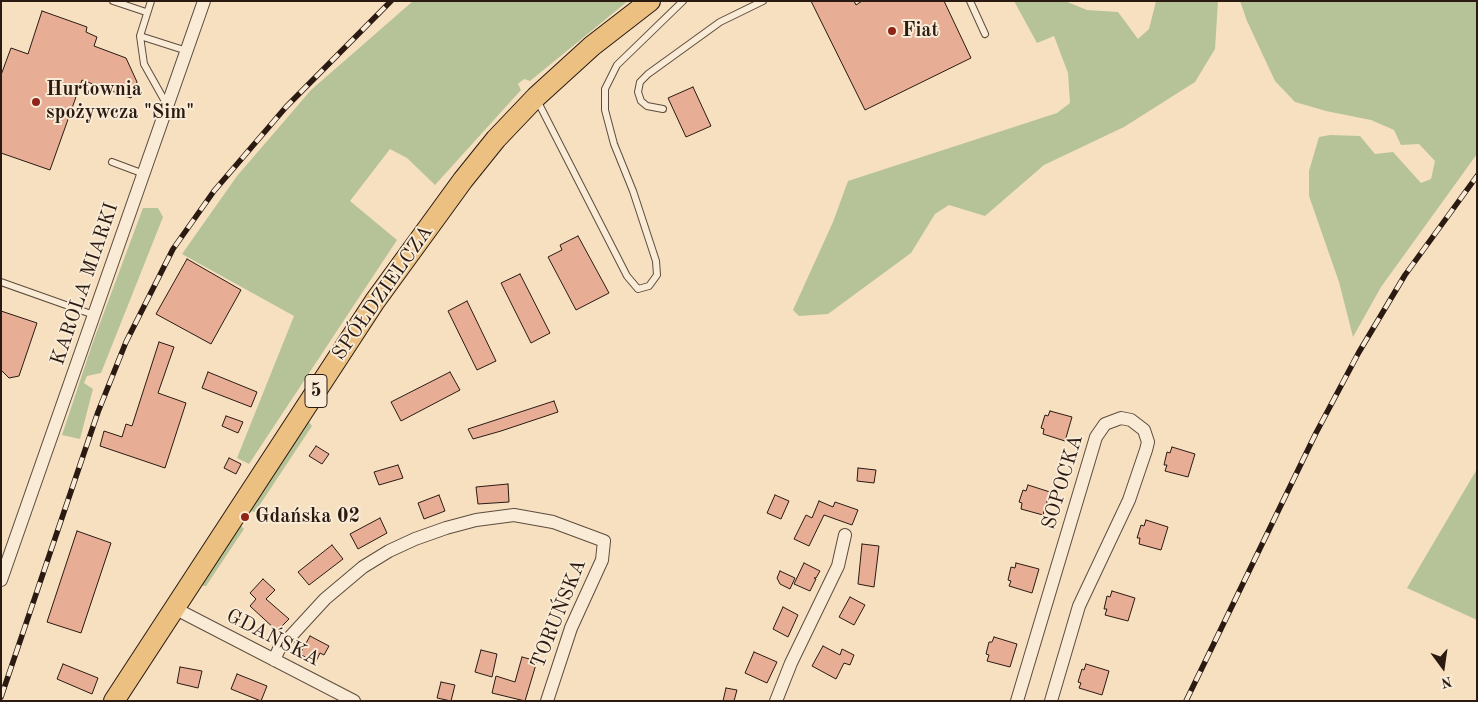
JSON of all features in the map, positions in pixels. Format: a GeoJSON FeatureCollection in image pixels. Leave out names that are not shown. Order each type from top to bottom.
{"type":"FeatureCollection","features":[{"type":"Feature","properties":{"kind":"main road","name":"SPÓŁDZIELCZA"},"geometry":{"type":"LineString","coordinates":[[114,701],[375,301],[463,180],[533,94],[650,1]]}},
{"type":"Feature","properties":{"kind":"street","name":"KAROLA MIARKI"},"geometry":{"type":"LineString","coordinates":[[1,580],[204,1]]}},
{"type":"Feature","properties":{"kind":"street","name":"SOPOCKA"},"geometry":{"type":"LineString","coordinates":[[1018,701],[1096,436],[1105,424],[1121,418],[1131,420],[1144,430],[1148,442],[1146,450],[1130,500],[1079,606],[1051,701]]}},
{"type":"Feature","properties":{"kind":"street","name":"TORUŃSKA"},"geometry":{"type":"LineString","coordinates":[[274,660],[280,649],[325,599],[363,568],[415,539],[476,520],[514,515],[553,522],[604,541],[602,560],[571,628],[547,701]]}},
{"type":"Feature","properties":{"kind":"street"},"geometry":{"type":"LineString","coordinates":[[776,701],[838,566],[846,535]]}},
{"type":"Feature","properties":{"kind":"street","name":"GDAŃSKA"},"geometry":{"type":"LineString","coordinates":[[174,608],[354,701]]}},
{"type":"Feature","properties":{"kind":"lane"},"geometry":{"type":"LineString","coordinates":[[114,1],[146,12]]}},
{"type":"Feature","properties":{"kind":"lane"},"geometry":{"type":"LineString","coordinates":[[151,1],[140,36],[144,64],[168,105]]}},
{"type":"Feature","properties":{"kind":"lane"},"geometry":{"type":"LineString","coordinates":[[533,94],[627,276],[638,289],[649,286],[657,276],[656,261],[633,191],[614,144],[604,110],[605,89],[617,65],[683,1]]}},
{"type":"Feature","properties":{"kind":"lane"},"geometry":{"type":"LineString","coordinates":[[662,110],[647,106],[641,101],[638,92],[640,82],[648,74],[720,22],[763,1]]}},
{"type":"Feature","properties":{"kind":"lane"},"geometry":{"type":"LineString","coordinates":[[970,1],[986,34]]}},
{"type":"Feature","properties":{"kind":"lane"},"geometry":{"type":"LineString","coordinates":[[140,36],[187,51]]}},
{"type":"Feature","properties":{"kind":"lane"},"geometry":{"type":"LineString","coordinates":[[112,162],[144,174]]}},
{"type":"Feature","properties":{"kind":"lane"},"geometry":{"type":"LineString","coordinates":[[1,282],[94,315]]}},
{"type":"Feature","properties":{"kind":"green space"},"geometry":{"type":"Polygon","coordinates":[[[413,1],[628,1],[530,81],[524,79],[518,84],[521,90],[435,185],[407,158],[390,149],[350,201],[397,240],[249,464],[237,458],[294,316],[182,254],[237,176],[311,90],[413,1]]]}},
{"type":"Feature","properties":{"kind":"green space"},"geometry":{"type":"Polygon","coordinates":[[[1014,1],[1065,1],[1087,10],[1118,12],[1138,39],[1149,29],[1156,1],[1218,1],[1215,49],[1195,82],[1124,127],[1044,165],[985,216],[949,205],[935,214],[911,253],[828,314],[799,316],[793,310],[833,222],[848,181],[1057,113],[1070,103],[1068,73],[1054,36],[1037,43],[1014,1]]]}},
{"type":"Feature","properties":{"kind":"green space"},"geometry":{"type":"Polygon","coordinates":[[[1240,1],[1477,1],[1477,154],[1381,287],[1353,337],[1339,282],[1309,196],[1309,171],[1319,137],[1330,135],[1360,136],[1375,154],[1393,152],[1421,183],[1431,179],[1435,161],[1419,144],[1401,145],[1394,130],[1371,120],[1326,111],[1295,102],[1275,81],[1247,21],[1240,1]]]}},
{"type":"Feature","properties":{"kind":"green space"},"geometry":{"type":"Polygon","coordinates":[[[143,208],[158,208],[163,217],[101,373],[87,376],[84,383],[93,389],[80,439],[62,435],[93,342],[143,208]]]}},
{"type":"Feature","properties":{"kind":"green space"},"geometry":{"type":"Polygon","coordinates":[[[308,421],[312,426],[255,512],[250,511],[308,421]]]}},
{"type":"Feature","properties":{"kind":"green space"},"geometry":{"type":"Polygon","coordinates":[[[1477,469],[1477,620],[1407,588],[1477,469]]]}},
{"type":"Feature","properties":{"kind":"green space"},"geometry":{"type":"Polygon","coordinates":[[[240,525],[244,529],[206,586],[204,586],[201,584],[240,525]]]}},
{"type":"Feature","properties":{"kind":"building","name":"Fiat"},"geometry":{"type":"Polygon","coordinates":[[[811,1],[854,1],[856,5],[862,1],[944,1],[971,58],[865,110],[811,1]]]}},
{"type":"Feature","properties":{"kind":"building"},"geometry":{"type":"Polygon","coordinates":[[[42,11],[87,27],[86,32],[97,37],[94,46],[126,58],[137,82],[131,98],[82,80],[50,170],[1,153],[1,75],[11,48],[28,54],[42,11]]]}},
{"type":"Feature","properties":{"kind":"building"},"geometry":{"type":"Polygon","coordinates":[[[693,87],[711,126],[686,137],[668,98],[693,87]]]}},
{"type":"Feature","properties":{"kind":"building"},"geometry":{"type":"Polygon","coordinates":[[[578,236],[609,293],[576,310],[548,257],[562,250],[560,245],[578,236]]]}},
{"type":"Feature","properties":{"kind":"building"},"geometry":{"type":"Polygon","coordinates":[[[187,259],[241,290],[211,344],[156,314],[187,259]]]}},
{"type":"Feature","properties":{"kind":"building"},"geometry":{"type":"Polygon","coordinates":[[[520,274],[550,333],[531,343],[501,283],[520,274]]]}},
{"type":"Feature","properties":{"kind":"building"},"geometry":{"type":"Polygon","coordinates":[[[467,301],[496,361],[477,370],[448,311],[467,301]]]}},
{"type":"Feature","properties":{"kind":"building"},"geometry":{"type":"Polygon","coordinates":[[[1,311],[37,323],[19,376],[9,378],[1,370],[1,311]]]}},
{"type":"Feature","properties":{"kind":"building"},"geometry":{"type":"Polygon","coordinates":[[[159,342],[174,347],[158,393],[186,403],[165,468],[100,446],[104,431],[122,437],[126,424],[132,426],[159,342]]]}},
{"type":"Feature","properties":{"kind":"building"},"geometry":{"type":"Polygon","coordinates":[[[208,372],[257,392],[251,407],[202,388],[208,372]]]}},
{"type":"Feature","properties":{"kind":"building"},"geometry":{"type":"Polygon","coordinates":[[[450,372],[460,390],[401,421],[391,402],[450,372]]]}},
{"type":"Feature","properties":{"kind":"building"},"geometry":{"type":"Polygon","coordinates":[[[554,401],[558,412],[501,431],[473,439],[468,429],[554,401]]]}},
{"type":"Feature","properties":{"kind":"building"},"geometry":{"type":"Polygon","coordinates":[[[1050,411],[1072,417],[1065,441],[1043,434],[1044,429],[1041,428],[1045,415],[1048,416],[1050,411]]]}},
{"type":"Feature","properties":{"kind":"building"},"geometry":{"type":"Polygon","coordinates":[[[226,416],[243,422],[238,433],[222,426],[226,416]]]}},
{"type":"Feature","properties":{"kind":"building"},"geometry":{"type":"Polygon","coordinates":[[[316,446],[329,454],[322,464],[309,456],[316,446]]]}},
{"type":"Feature","properties":{"kind":"building"},"geometry":{"type":"Polygon","coordinates":[[[1172,447],[1195,454],[1188,477],[1165,471],[1167,465],[1164,465],[1167,452],[1170,453],[1172,447]]]}},
{"type":"Feature","properties":{"kind":"building"},"geometry":{"type":"Polygon","coordinates":[[[229,458],[241,464],[236,474],[224,468],[229,458]]]}},
{"type":"Feature","properties":{"kind":"building"},"geometry":{"type":"Polygon","coordinates":[[[398,465],[403,478],[379,485],[374,472],[398,465]]]}},
{"type":"Feature","properties":{"kind":"building"},"geometry":{"type":"Polygon","coordinates":[[[858,468],[876,470],[874,483],[857,481],[858,468]]]}},
{"type":"Feature","properties":{"kind":"building"},"geometry":{"type":"Polygon","coordinates":[[[508,484],[509,502],[478,504],[476,487],[508,484]]]}},
{"type":"Feature","properties":{"kind":"building"},"geometry":{"type":"Polygon","coordinates":[[[1028,485],[1050,492],[1043,515],[1021,509],[1022,503],[1019,502],[1023,490],[1026,491],[1028,485]]]}},
{"type":"Feature","properties":{"kind":"building"},"geometry":{"type":"Polygon","coordinates":[[[439,495],[445,511],[424,519],[418,503],[439,495]]]}},
{"type":"Feature","properties":{"kind":"building"},"geometry":{"type":"Polygon","coordinates":[[[775,495],[789,501],[781,519],[767,513],[775,495]]]}},
{"type":"Feature","properties":{"kind":"building"},"geometry":{"type":"Polygon","coordinates":[[[819,501],[833,507],[835,502],[858,510],[852,525],[824,515],[809,546],[794,539],[806,515],[812,518],[819,501]]]}},
{"type":"Feature","properties":{"kind":"building"},"geometry":{"type":"Polygon","coordinates":[[[380,518],[387,533],[358,549],[350,534],[380,518]]]}},
{"type":"Feature","properties":{"kind":"building"},"geometry":{"type":"Polygon","coordinates":[[[1146,520],[1168,527],[1161,550],[1139,544],[1140,538],[1137,538],[1141,525],[1144,526],[1146,520]]]}},
{"type":"Feature","properties":{"kind":"building"},"geometry":{"type":"Polygon","coordinates":[[[77,531],[111,543],[81,633],[47,622],[77,531]]]}},
{"type":"Feature","properties":{"kind":"building"},"geometry":{"type":"Polygon","coordinates":[[[862,544],[879,546],[874,587],[858,584],[862,544]]]}},
{"type":"Feature","properties":{"kind":"building"},"geometry":{"type":"Polygon","coordinates":[[[332,545],[343,559],[309,585],[298,572],[332,545]]]}},
{"type":"Feature","properties":{"kind":"building"},"geometry":{"type":"Polygon","coordinates":[[[804,563],[820,571],[816,578],[814,578],[816,579],[810,591],[794,584],[804,563]]]}},
{"type":"Feature","properties":{"kind":"building"},"geometry":{"type":"Polygon","coordinates":[[[1016,563],[1039,569],[1032,593],[1009,586],[1011,581],[1008,580],[1011,567],[1015,568],[1016,563]]]}},
{"type":"Feature","properties":{"kind":"building"},"geometry":{"type":"Polygon","coordinates":[[[780,571],[795,578],[790,589],[780,584],[777,578],[780,571]]]}},
{"type":"Feature","properties":{"kind":"building"},"geometry":{"type":"Polygon","coordinates":[[[263,579],[275,590],[266,599],[289,619],[277,631],[250,606],[256,599],[250,593],[263,579]]]}},
{"type":"Feature","properties":{"kind":"building"},"geometry":{"type":"Polygon","coordinates":[[[1112,591],[1135,598],[1128,621],[1105,615],[1107,609],[1104,609],[1107,596],[1110,597],[1112,591]]]}},
{"type":"Feature","properties":{"kind":"building"},"geometry":{"type":"Polygon","coordinates":[[[850,597],[865,605],[854,625],[839,617],[850,597]]]}},
{"type":"Feature","properties":{"kind":"building"},"geometry":{"type":"Polygon","coordinates":[[[783,607],[798,615],[788,637],[773,629],[783,607]]]}},
{"type":"Feature","properties":{"kind":"building"},"geometry":{"type":"Polygon","coordinates":[[[310,636],[329,646],[324,655],[320,653],[315,663],[300,654],[310,636]]]}},
{"type":"Feature","properties":{"kind":"building"},"geometry":{"type":"Polygon","coordinates":[[[994,637],[1017,644],[1010,667],[987,661],[989,655],[986,654],[989,642],[992,642],[994,637]]]}},
{"type":"Feature","properties":{"kind":"building"},"geometry":{"type":"Polygon","coordinates":[[[823,646],[840,655],[842,649],[854,655],[850,665],[844,663],[836,679],[812,666],[823,646]]]}},
{"type":"Feature","properties":{"kind":"building"},"geometry":{"type":"Polygon","coordinates":[[[481,650],[497,654],[492,677],[475,672],[481,650]]]}},
{"type":"Feature","properties":{"kind":"building"},"geometry":{"type":"Polygon","coordinates":[[[754,652],[777,662],[767,683],[745,673],[754,652]]]}},
{"type":"Feature","properties":{"kind":"building"},"geometry":{"type":"Polygon","coordinates":[[[522,657],[537,661],[525,701],[492,693],[496,676],[515,682],[522,657]]]}},
{"type":"Feature","properties":{"kind":"building"},"geometry":{"type":"Polygon","coordinates":[[[63,664],[98,678],[92,694],[57,679],[63,664]]]}},
{"type":"Feature","properties":{"kind":"building"},"geometry":{"type":"Polygon","coordinates":[[[1086,664],[1109,671],[1102,695],[1079,688],[1081,683],[1078,682],[1082,669],[1084,670],[1086,664]]]}},
{"type":"Feature","properties":{"kind":"building"},"geometry":{"type":"Polygon","coordinates":[[[180,667],[202,671],[198,688],[177,683],[180,667]]]}},
{"type":"Feature","properties":{"kind":"building"},"geometry":{"type":"Polygon","coordinates":[[[237,674],[267,686],[261,701],[231,689],[237,674]]]}},
{"type":"Feature","properties":{"kind":"building"},"geometry":{"type":"Polygon","coordinates":[[[441,682],[455,685],[451,701],[437,698],[441,682]]]}},
{"type":"Feature","properties":{"kind":"building"},"geometry":{"type":"Polygon","coordinates":[[[726,688],[737,690],[734,701],[723,701],[726,688]]]}},
{"type":"Feature","properties":{"kind":"railway"},"geometry":{"type":"LineString","coordinates":[[1,697],[98,412],[126,342],[173,249],[214,191],[286,107],[391,1]]}},
{"type":"Feature","properties":{"kind":"railway"},"geometry":{"type":"LineString","coordinates":[[1186,701],[1316,433],[1359,352],[1405,275],[1477,176]]}},
{"type":"Feature","properties":{"kind":"place","name":"Fiat"},"geometry":{"type":"Point","coordinates":[892,31]}},
{"type":"Feature","properties":{"kind":"place","name":"Hurtownia spożywcza \"Sim\""},"geometry":{"type":"Point","coordinates":[36,102]}},
{"type":"Feature","properties":{"kind":"place","name":"Gdańska 02"},"geometry":{"type":"Point","coordinates":[245,517]}}]}
